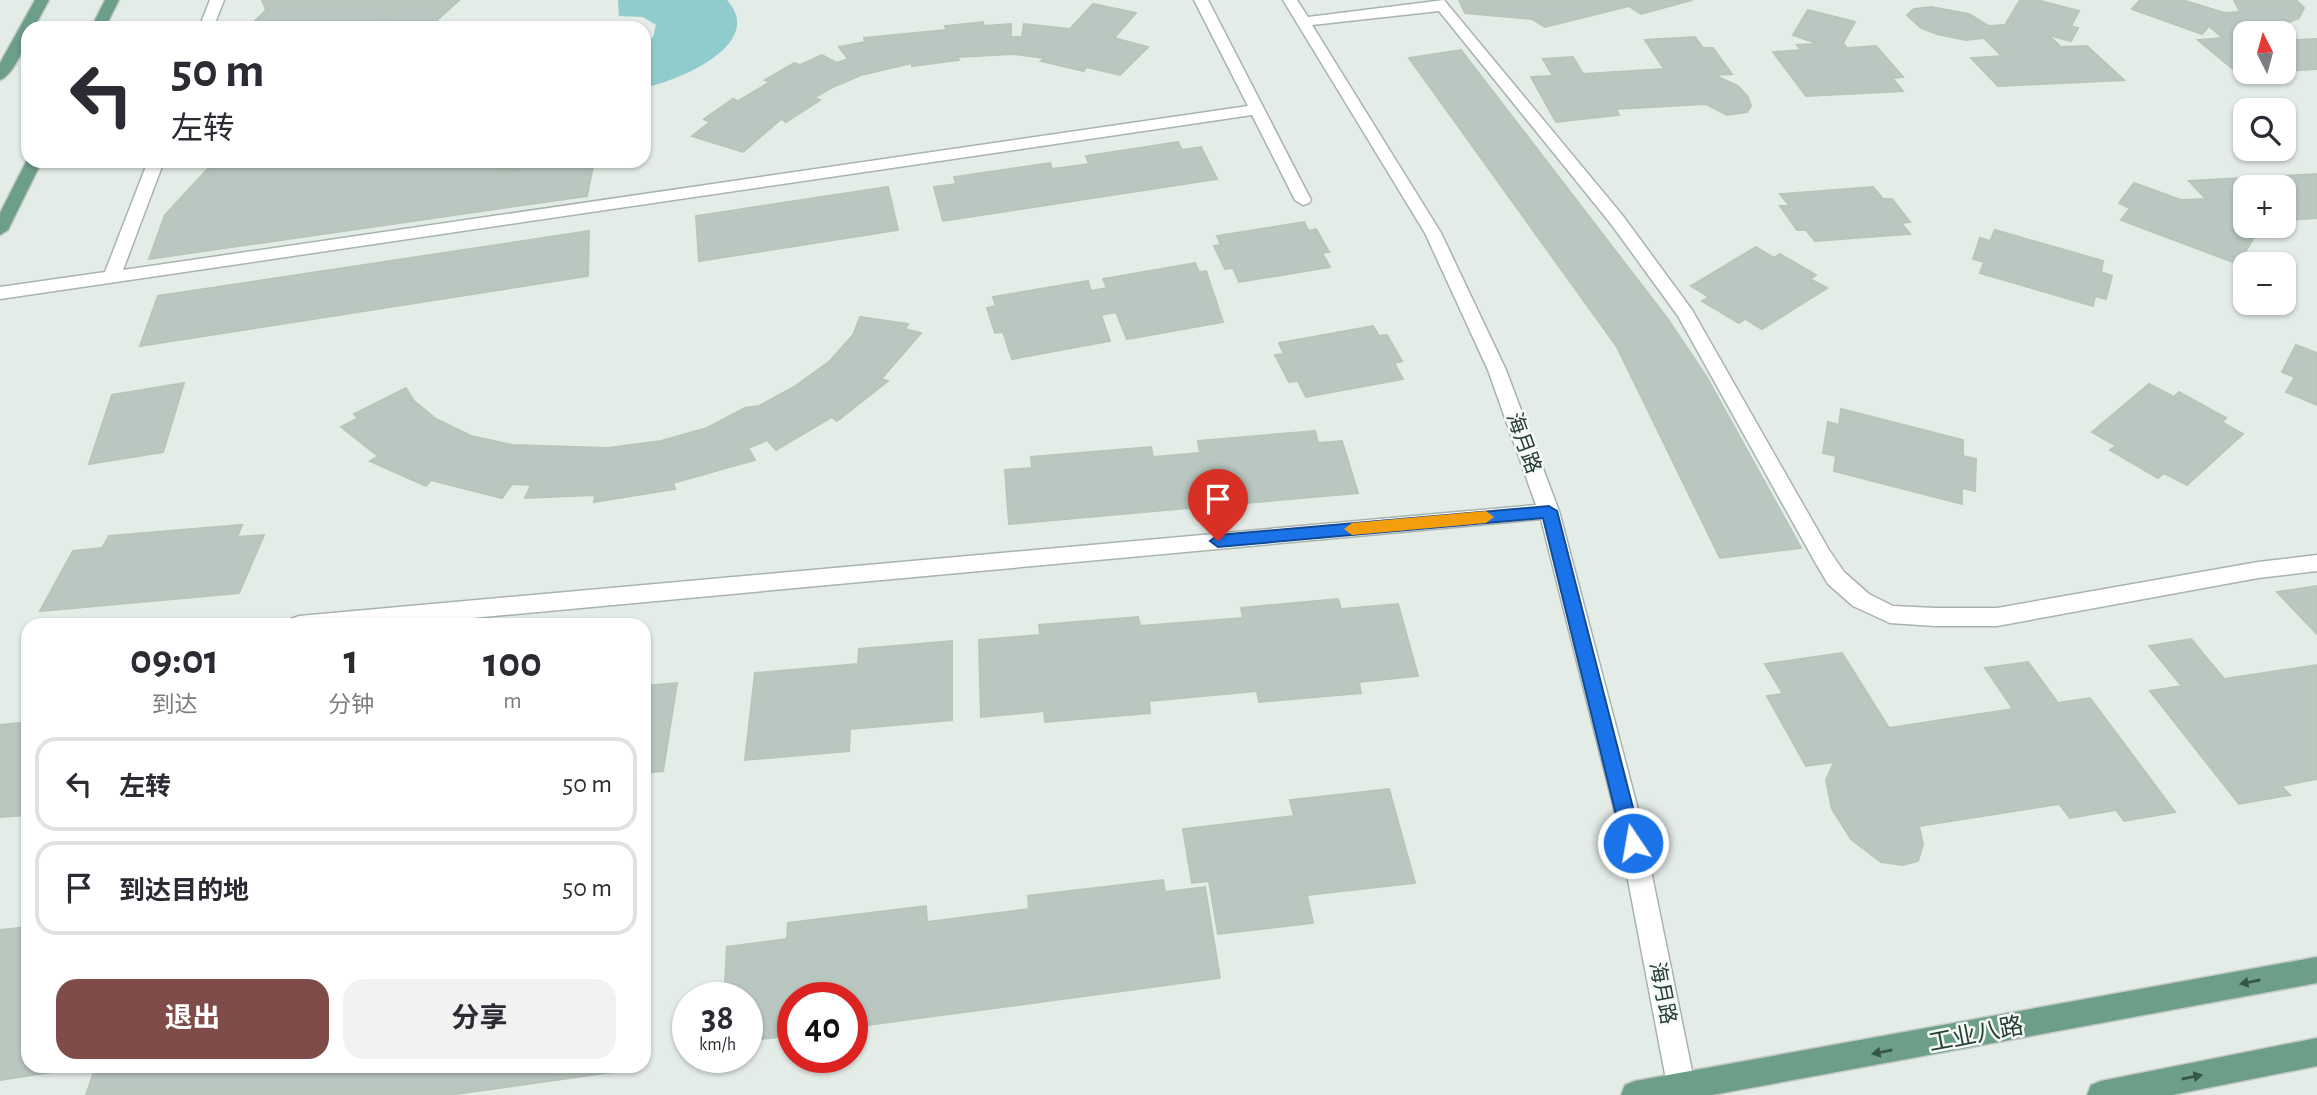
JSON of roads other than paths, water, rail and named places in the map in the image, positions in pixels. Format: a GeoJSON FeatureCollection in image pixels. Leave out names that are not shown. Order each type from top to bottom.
{"type":"FeatureCollection","features":[{"type":"Feature","properties":{"kind":"main road"},"geometry":{"type":"LineString","coordinates":[[29,21],[42,0]]}},
{"type":"Feature","properties":{"kind":"main road"},"geometry":{"type":"LineString","coordinates":[[101,21],[111,0]]}},
{"type":"Feature","properties":{"kind":"main road"},"geometry":{"type":"LineString","coordinates":[[0,76],[4,61],[21,34]]}},
{"type":"Feature","properties":{"kind":"main road"},"geometry":{"type":"LineString","coordinates":[[0,230],[31,168]]}},
{"type":"Feature","properties":{"kind":"main road","name":"工业八路"},"geometry":{"type":"LineString","coordinates":[[1635,1095],[1682,1091],[2317,970]]}},
{"type":"Feature","properties":{"kind":"main road"},"geometry":{"type":"LineString","coordinates":[[2101,1095],[2317,1052]]}},
{"type":"Feature","properties":{"kind":"street"},"geometry":{"type":"LineString","coordinates":[[209,21],[217,0]]}},
{"type":"Feature","properties":{"kind":"street"},"geometry":{"type":"LineString","coordinates":[[1201,0],[1254,110],[1303,200]]}},
{"type":"Feature","properties":{"kind":"street","name":"海月路"},"geometry":{"type":"LineString","coordinates":[[1290,0],[1433,233],[1497,370],[1549,511],[1628,817],[1682,1091]]}},
{"type":"Feature","properties":{"kind":"street"},"geometry":{"type":"LineString","coordinates":[[1303,22],[1439,3],[1617,220],[1686,314],[1822,556],[1836,578],[1861,600],[1890,614],[1997,617],[2258,570],[2317,563]]}},
{"type":"Feature","properties":{"kind":"street"},"geometry":{"type":"LineString","coordinates":[[0,293],[1254,110]]}},
{"type":"Feature","properties":{"kind":"street"},"geometry":{"type":"LineString","coordinates":[[112,276],[153,168]]}},
{"type":"Feature","properties":{"kind":"street"},"geometry":{"type":"LineString","coordinates":[[376,618],[1549,511]]}},
{"type":"Feature","properties":{"kind":"water"},"geometry":{"type":"Polygon","coordinates":[[[618,0],[727,0],[736,16],[736,32],[727,46],[713,58],[677,78],[651,86],[651,38],[656,25],[643,17],[619,16],[618,0]]]}}]}
